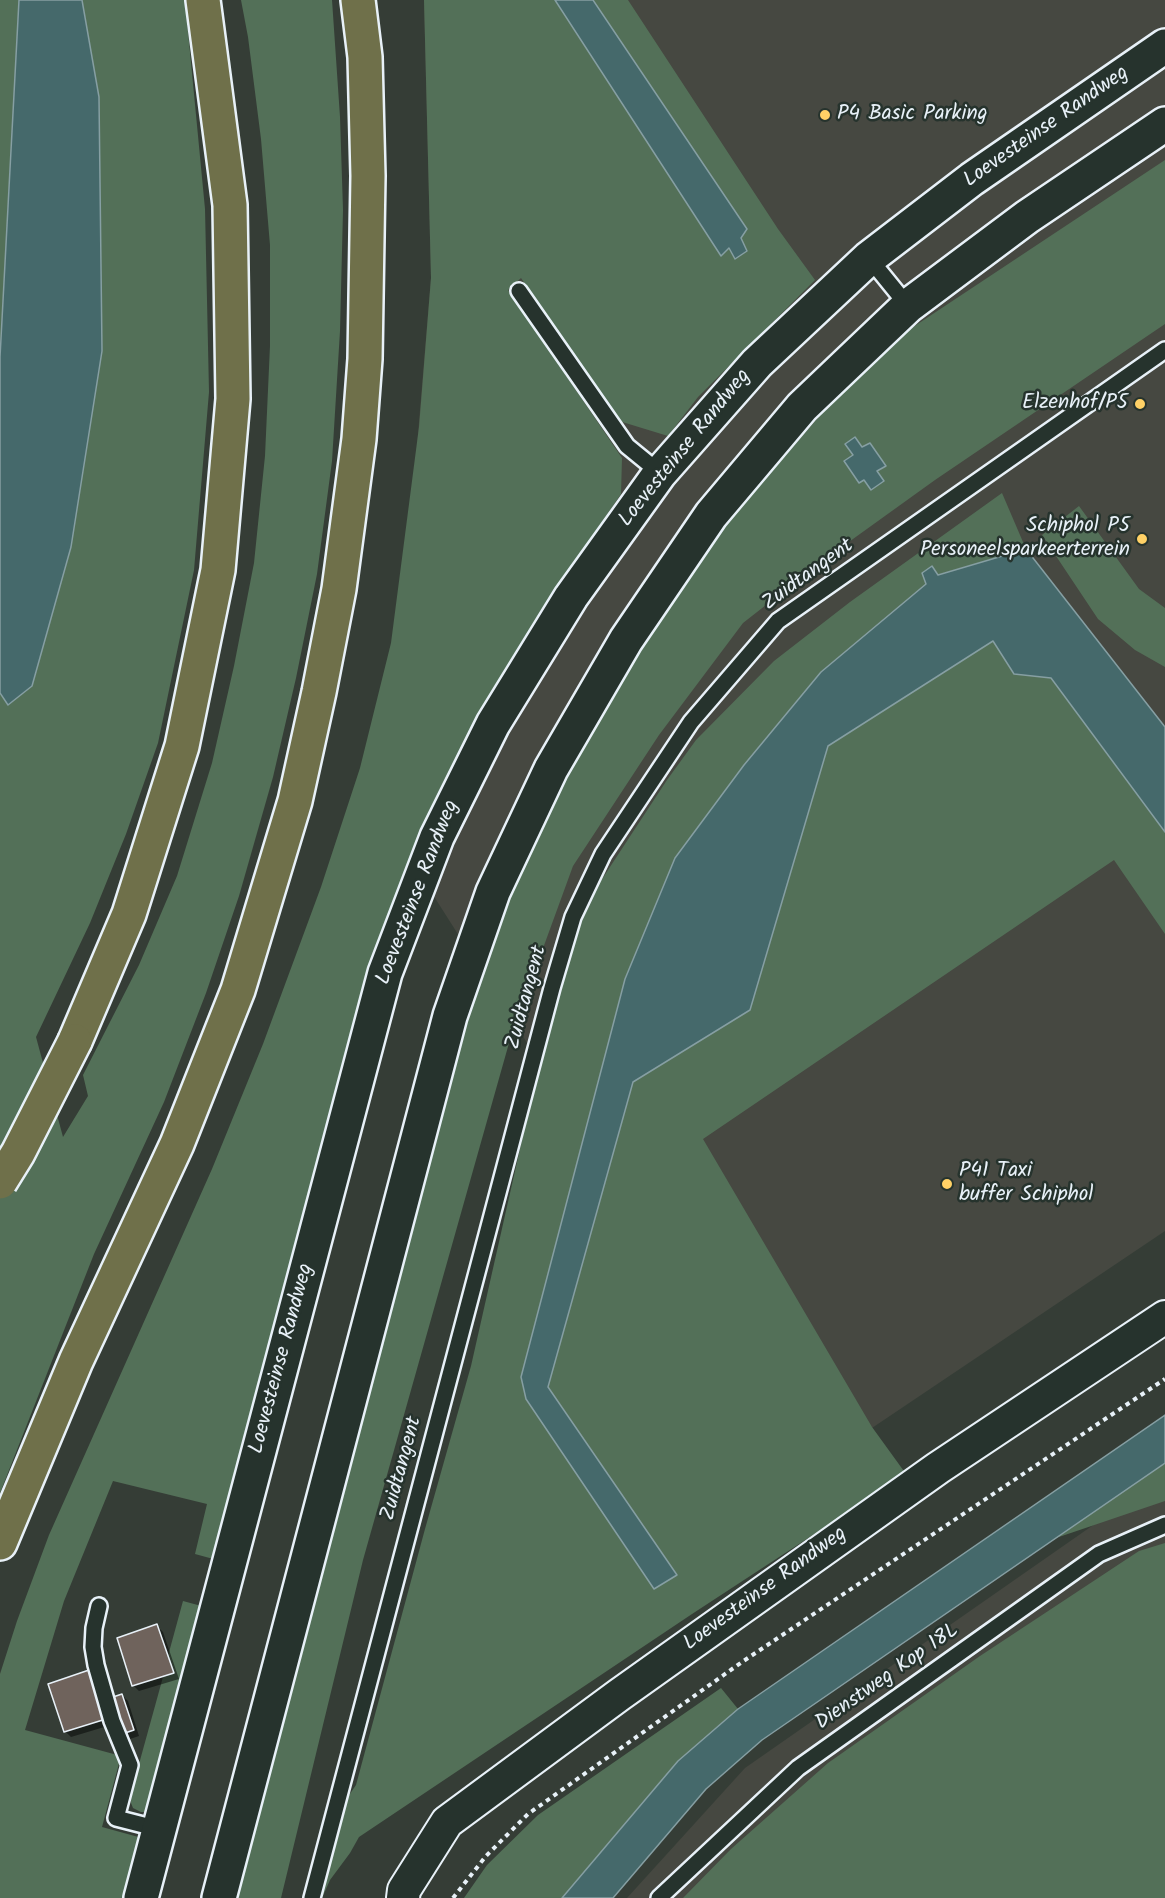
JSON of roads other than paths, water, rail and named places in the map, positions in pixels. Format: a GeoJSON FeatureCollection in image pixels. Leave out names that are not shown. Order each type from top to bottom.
{"type":"FeatureCollection","features":[{"type":"Feature","properties":{"kind":"highway"},"geometry":{"type":"LineString","coordinates":[[0,1182],[18,1153],[75,1041],[129,914],[182,746],[218,570],[233,399],[230,205],[203,0]]}},
{"type":"Feature","properties":{"kind":"highway"},"geometry":{"type":"LineString","coordinates":[[0,1543],[76,1361],[177,1144],[238,990],[295,801],[339,589],[358,439],[365,359],[368,176],[365,57],[358,0]]}},
{"type":"Feature","properties":{"kind":"street","name":"Loevesteinse Randweg"},"geometry":{"type":"LineString","coordinates":[[141,1898],[385,974],[436,837],[493,724],[571,597],[660,473],[757,363],[869,258],[972,179],[1165,46]]}},
{"type":"Feature","properties":{"kind":"street"},"geometry":{"type":"LineString","coordinates":[[219,1898],[450,1016],[494,892],[556,759],[626,640],[711,515],[802,407],[908,306],[1027,217],[1165,124]]}},
{"type":"Feature","properties":{"kind":"street","name":"Loevesteinse Randweg"},"geometry":{"type":"LineString","coordinates":[[403,1898],[404,1890],[447,1822],[619,1695],[938,1468],[1165,1317]]}},
{"type":"Feature","properties":{"kind":"lane"},"geometry":{"type":"LineString","coordinates":[[869,258],[908,306]]}},
{"type":"Feature","properties":{"kind":"lane"},"geometry":{"type":"LineString","coordinates":[[519,291],[627,446],[660,473]]}},
{"type":"Feature","properties":{"kind":"lane","name":"Zuidtangent"},"geometry":{"type":"LineString","coordinates":[[312,1898],[552,988],[573,917],[603,854],[691,722],[778,621],[1165,350]]}},
{"type":"Feature","properties":{"kind":"lane","name":"Dienstweg Kop 18L"},"geometry":{"type":"LineString","coordinates":[[659,1898],[798,1767],[1099,1554],[1165,1525]]}},
{"type":"Feature","properties":{"kind":"lane"},"geometry":{"type":"LineString","coordinates":[[99,1606],[93,1647],[96,1665],[112,1721],[130,1765],[116,1818],[159,1829]]}},
{"type":"Feature","properties":{"kind":"water"},"geometry":{"type":"Polygon","coordinates":[[[19,0],[82,0],[99,97],[102,351],[71,547],[32,686],[8,705],[0,693],[0,357],[19,0]]]}},
{"type":"Feature","properties":{"kind":"water"},"geometry":{"type":"Polygon","coordinates":[[[555,0],[593,0],[747,229],[741,238],[747,251],[735,259],[729,248],[721,256],[555,0]]]}},
{"type":"Feature","properties":{"kind":"water"},"geometry":{"type":"Polygon","coordinates":[[[855,437],[862,447],[870,443],[886,466],[877,471],[884,481],[871,490],[864,480],[859,483],[844,461],[853,455],[845,444],[855,437]]]}},
{"type":"Feature","properties":{"kind":"water"},"geometry":{"type":"Polygon","coordinates":[[[1026,549],[1165,727],[1165,832],[1051,678],[1014,674],[993,641],[828,746],[750,1010],[633,1082],[548,1387],[677,1575],[654,1589],[526,1399],[521,1377],[625,979],[675,858],[744,765],[821,672],[926,584],[922,573],[932,566],[938,575],[1026,549]]]}},
{"type":"Feature","properties":{"kind":"water"},"geometry":{"type":"Polygon","coordinates":[[[1165,1415],[1165,1463],[762,1740],[706,1789],[613,1898],[562,1898],[678,1761],[738,1709],[1165,1415]]]}},
{"type":"Feature","properties":{"kind":"place","name":"P4 Basic Parking"},"geometry":{"type":"Point","coordinates":[825,115]}},
{"type":"Feature","properties":{"kind":"place","name":"Elzenhof/P5"},"geometry":{"type":"Point","coordinates":[1140,404]}},
{"type":"Feature","properties":{"kind":"place","name":"Schiphol P5 Personeelsparkeerterrein"},"geometry":{"type":"Point","coordinates":[1142,539]}},
{"type":"Feature","properties":{"kind":"place","name":"P41 Taxi buffer Schiphol"},"geometry":{"type":"Point","coordinates":[947,1184]}}]}
